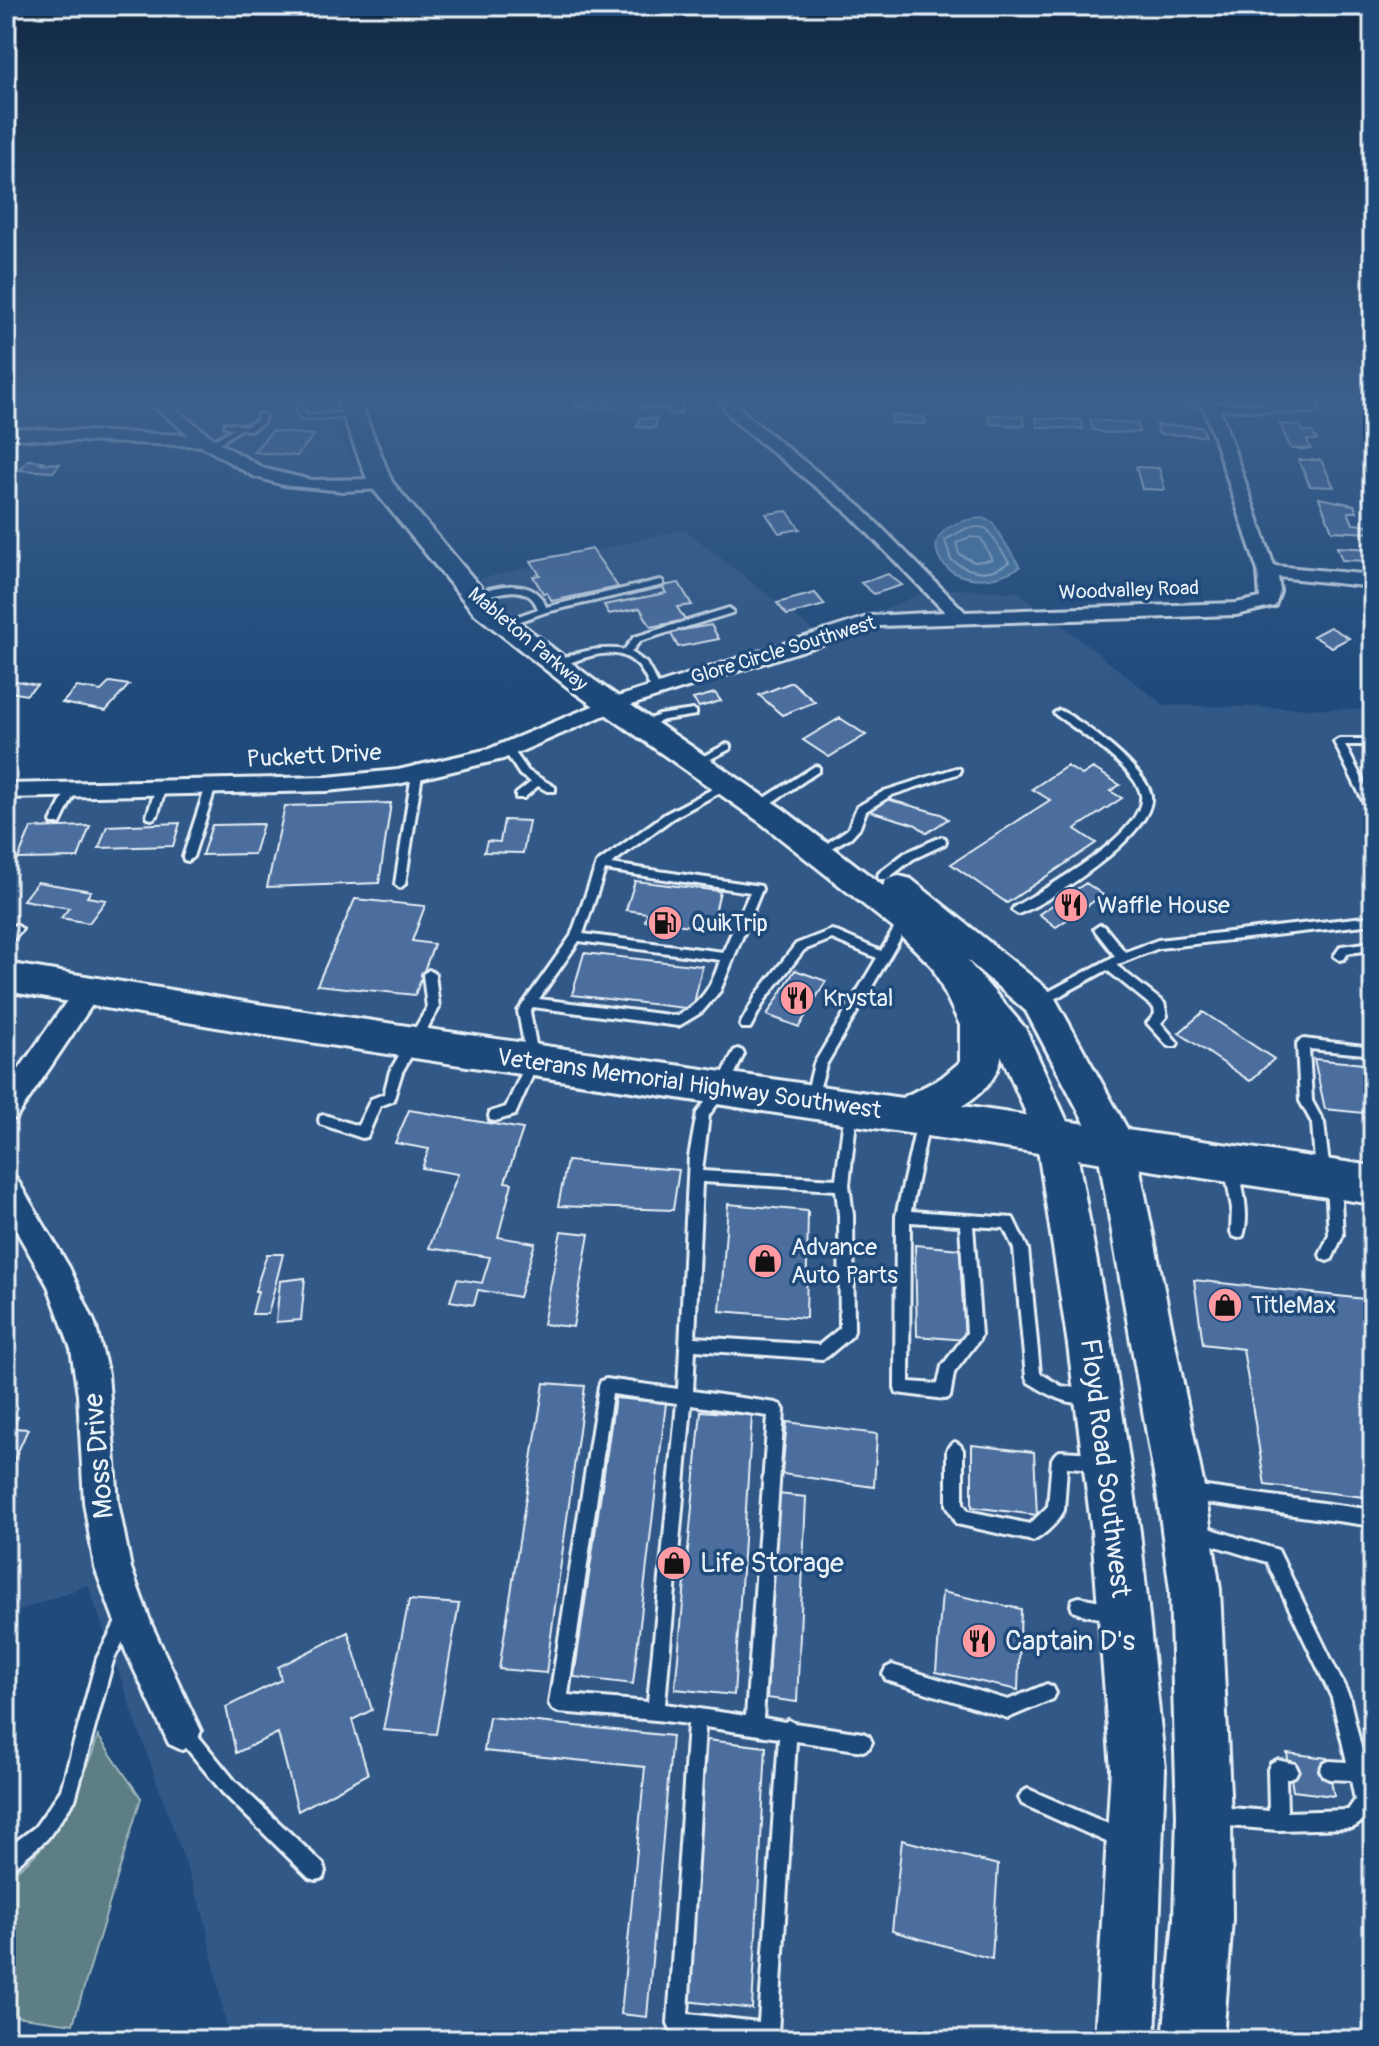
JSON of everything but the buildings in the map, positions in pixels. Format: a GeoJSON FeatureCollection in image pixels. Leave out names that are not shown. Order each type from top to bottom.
{"type":"FeatureCollection","features":[{"type":"Feature","properties":{"kind":"main road","name":"Mableton Parkway"},"geometry":{"type":"LineString","coordinates":[[393,498],[474,597],[504,624],[555,665],[765,812],[905,920],[949,962],[1012,1038],[1055,1137]]}},
{"type":"Feature","properties":{"kind":"main road","name":"Mableton Parkway"},"geometry":{"type":"LineString","coordinates":[[765,812],[853,854],[967,940],[1039,1002],[1116,1145]]}},
{"type":"Feature","properties":{"kind":"main road"},"geometry":{"type":"LineString","coordinates":[[914,1117],[959,1089],[981,1067],[980,1025],[949,962]]}},
{"type":"Feature","properties":{"kind":"main road","name":"Veterans Memorial Highway Southwest"},"geometry":{"type":"LineString","coordinates":[[6,977],[533,1061],[730,1072],[810,1102],[1343,1180]]}},
{"type":"Feature","properties":{"kind":"main road","name":"Floyd Road Southwest"},"geometry":{"type":"LineString","coordinates":[[1055,1137],[1108,1462],[1101,1608],[1138,1769],[1126,2017]]}},
{"type":"Feature","properties":{"kind":"main road"},"geometry":{"type":"LineString","coordinates":[[1116,1145],[1195,1590],[1204,1815],[1193,2040]]}},
{"type":"Feature","properties":{"kind":"street"},"geometry":{"type":"LineString","coordinates":[[845,498],[926,578],[958,616]]}},
{"type":"Feature","properties":{"kind":"street"},"geometry":{"type":"LineString","coordinates":[[1243,498],[1257,549],[1267,571],[1373,581]]}},
{"type":"Feature","properties":{"kind":"street","name":"Woodvalley Road"},"geometry":{"type":"LineString","coordinates":[[958,616],[1236,609],[1268,602],[1271,591],[1267,571]]}},
{"type":"Feature","properties":{"kind":"street","name":"Glore Circle Southwest"},"geometry":{"type":"LineString","coordinates":[[612,705],[877,620],[958,616]]}},
{"type":"Feature","properties":{"kind":"street","name":"Puckett Drive"},"geometry":{"type":"LineString","coordinates":[[6,791],[327,784],[417,774],[508,749],[612,705]]}},
{"type":"Feature","properties":{"kind":"street"},"geometry":{"type":"LineString","coordinates":[[6,1110],[87,992]]}},
{"type":"Feature","properties":{"kind":"street","name":"Moss Drive"},"geometry":{"type":"LineString","coordinates":[[6,1187],[62,1282],[84,1337],[92,1372],[104,1531],[129,1615],[182,1731]]}},
{"type":"Feature","properties":{"kind":"lane"},"geometry":{"type":"LineString","coordinates":[[504,624],[543,610],[660,583]]}},
{"type":"Feature","properties":{"kind":"lane"},"geometry":{"type":"LineString","coordinates":[[474,597],[513,588],[531,590],[541,599],[543,610]]}},
{"type":"Feature","properties":{"kind":"lane"},"geometry":{"type":"LineString","coordinates":[[626,653],[637,639],[729,611]]}},
{"type":"Feature","properties":{"kind":"lane"},"geometry":{"type":"LineString","coordinates":[[555,665],[592,652],[626,653],[641,663],[656,690]]}},
{"type":"Feature","properties":{"kind":"lane"},"geometry":{"type":"LineString","coordinates":[[643,725],[662,717],[693,713]]}},
{"type":"Feature","properties":{"kind":"lane"},"geometry":{"type":"LineString","coordinates":[[1018,910],[1116,846],[1145,814],[1146,797],[1135,774],[1059,713]]}},
{"type":"Feature","properties":{"kind":"lane"},"geometry":{"type":"LineString","coordinates":[[1373,742],[1339,742],[1373,811]]}},
{"type":"Feature","properties":{"kind":"lane"},"geometry":{"type":"LineString","coordinates":[[695,763],[727,747]]}},
{"type":"Feature","properties":{"kind":"lane"},"geometry":{"type":"LineString","coordinates":[[508,749],[524,773],[551,789]]}},
{"type":"Feature","properties":{"kind":"lane"},"geometry":{"type":"LineString","coordinates":[[765,812],[815,769]]}},
{"type":"Feature","properties":{"kind":"lane"},"geometry":{"type":"LineString","coordinates":[[831,844],[847,838],[856,826],[861,809],[874,801],[888,793],[956,771]]}},
{"type":"Feature","properties":{"kind":"lane"},"geometry":{"type":"LineString","coordinates":[[400,884],[417,774]]}},
{"type":"Feature","properties":{"kind":"lane"},"geometry":{"type":"LineString","coordinates":[[520,796],[538,781]]}},
{"type":"Feature","properties":{"kind":"lane"},"geometry":{"type":"LineString","coordinates":[[188,857],[211,786]]}},
{"type":"Feature","properties":{"kind":"lane"},"geometry":{"type":"LineString","coordinates":[[495,1116],[511,1111],[533,1061],[524,1011],[576,937],[601,866],[669,816],[724,786]]}},
{"type":"Feature","properties":{"kind":"lane"},"geometry":{"type":"LineString","coordinates":[[152,816],[161,787]]}},
{"type":"Feature","properties":{"kind":"lane"},"geometry":{"type":"LineString","coordinates":[[56,822],[72,789]]}},
{"type":"Feature","properties":{"kind":"lane"},"geometry":{"type":"LineString","coordinates":[[883,876],[909,856],[941,841]]}},
{"type":"Feature","properties":{"kind":"lane"},"geometry":{"type":"LineString","coordinates":[[531,1002],[678,1021],[696,1011],[716,992],[727,957],[757,889],[601,866]]}},
{"type":"Feature","properties":{"kind":"lane"},"geometry":{"type":"LineString","coordinates":[[810,1102],[820,1064],[905,920]]}},
{"type":"Feature","properties":{"kind":"lane"},"geometry":{"type":"LineString","coordinates":[[1039,1002],[1123,958],[1181,939],[1373,920]]}},
{"type":"Feature","properties":{"kind":"lane"},"geometry":{"type":"LineString","coordinates":[[6,940],[16,929]]}},
{"type":"Feature","properties":{"kind":"lane"},"geometry":{"type":"LineString","coordinates":[[1100,929],[1123,958]]}},
{"type":"Feature","properties":{"kind":"lane"},"geometry":{"type":"LineString","coordinates":[[746,1025],[761,997],[800,947],[832,934],[882,956]]}},
{"type":"Feature","properties":{"kind":"lane"},"geometry":{"type":"LineString","coordinates":[[576,937],[727,957]]}},
{"type":"Feature","properties":{"kind":"lane"},"geometry":{"type":"LineString","coordinates":[[1340,956],[1345,949],[1373,946]]}},
{"type":"Feature","properties":{"kind":"lane"},"geometry":{"type":"LineString","coordinates":[[1108,965],[1160,1006],[1161,1016],[1153,1023],[1172,1043]]}},
{"type":"Feature","properties":{"kind":"lane"},"geometry":{"type":"LineString","coordinates":[[325,1120],[362,1133],[375,1103],[389,1097],[396,1071],[433,1008],[429,974]]}},
{"type":"Feature","properties":{"kind":"lane"},"geometry":{"type":"LineString","coordinates":[[1327,1255],[1336,1235],[1343,1180],[1306,1101],[1303,1044],[1368,1050],[1373,1055]]}},
{"type":"Feature","properties":{"kind":"lane"},"geometry":{"type":"LineString","coordinates":[[656,1711],[685,1396],[696,1176],[703,1113],[730,1072]]}},
{"type":"Feature","properties":{"kind":"lane"},"geometry":{"type":"LineString","coordinates":[[689,1343],[822,1352],[847,1331],[846,1215],[842,1185],[851,1108]]}},
{"type":"Feature","properties":{"kind":"lane"},"geometry":{"type":"LineString","coordinates":[[914,1117],[903,1216],[902,1388],[945,1392],[947,1371],[974,1335],[966,1220]]}},
{"type":"Feature","properties":{"kind":"lane"},"geometry":{"type":"LineString","coordinates":[[1230,1163],[1239,1208],[1238,1232]]}},
{"type":"Feature","properties":{"kind":"lane"},"geometry":{"type":"LineString","coordinates":[[696,1176],[842,1185]]}},
{"type":"Feature","properties":{"kind":"lane"},"geometry":{"type":"LineString","coordinates":[[903,1216],[1008,1222],[1021,1249],[1033,1377],[1059,1393],[1096,1396]]}},
{"type":"Feature","properties":{"kind":"lane"},"geometry":{"type":"LineString","coordinates":[[754,1724],[776,1410],[606,1386],[558,1703],[697,1716],[863,1742]]}},
{"type":"Feature","properties":{"kind":"lane"},"geometry":{"type":"LineString","coordinates":[[955,1450],[955,1505],[963,1518],[1033,1533],[1056,1510],[1060,1459],[1108,1462]]}},
{"type":"Feature","properties":{"kind":"lane"},"geometry":{"type":"LineString","coordinates":[[1183,1510],[1373,1518]]}},
{"type":"Feature","properties":{"kind":"lane"},"geometry":{"type":"LineString","coordinates":[[1183,1510],[1272,1556],[1340,1696],[1365,1802],[1352,1819],[1278,1821],[1204,1815]]}},
{"type":"Feature","properties":{"kind":"lane"},"geometry":{"type":"LineString","coordinates":[[6,1861],[41,1833],[69,1794],[105,1658],[129,1615]]}},
{"type":"Feature","properties":{"kind":"lane"},"geometry":{"type":"LineString","coordinates":[[892,1674],[1008,1709],[1047,1693]]}},
{"type":"Feature","properties":{"kind":"lane"},"geometry":{"type":"LineString","coordinates":[[697,1716],[678,2023],[768,2033],[788,1729]]}},
{"type":"Feature","properties":{"kind":"lane"},"geometry":{"type":"LineString","coordinates":[[182,1731],[229,1787],[316,1871]]}},
{"type":"Feature","properties":{"kind":"lane"},"geometry":{"type":"LineString","coordinates":[[1278,1821],[1277,1769],[1289,1770]]}},
{"type":"Feature","properties":{"kind":"lane"},"geometry":{"type":"LineString","coordinates":[[1329,1770],[1358,1772]]}},
{"type":"Feature","properties":{"kind":"lane"},"geometry":{"type":"LineString","coordinates":[[1028,1798],[1136,1846]]}},
{"type":"Feature","properties":{"kind":"shaded area"},"geometry":{"type":"Polygon","coordinates":[[[684,529],[820,636],[935,588],[1019,592],[1164,705],[1373,710],[1373,2040],[229,2040],[204,1917],[88,1585],[6,1616],[6,800],[121,793],[369,791],[401,776],[619,713],[459,584],[684,529]]]}},
{"type":"Feature","properties":{"kind":"green space"},"geometry":{"type":"Polygon","coordinates":[[[98,1736],[141,1798],[73,2024],[6,2015],[6,1878],[40,1849],[65,1816],[98,1736]]]}},
{"type":"Feature","properties":{"kind":"water"},"geometry":{"type":"Polygon","coordinates":[[[982,518],[992,522],[1020,567],[994,577],[971,578],[953,572],[941,561],[937,548],[941,535],[956,524],[982,518]]]}},
{"type":"Feature","properties":{"kind":"place","name":"Waffle House"},"geometry":{"type":"Point","coordinates":[1071,905]}},
{"type":"Feature","properties":{"kind":"place","name":"QuikTrip"},"geometry":{"type":"Point","coordinates":[665,923]}},
{"type":"Feature","properties":{"kind":"place","name":"Krystal"},"geometry":{"type":"Point","coordinates":[797,998]}},
{"type":"Feature","properties":{"kind":"place","name":"Advance Auto Parts"},"geometry":{"type":"Point","coordinates":[765,1261]}},
{"type":"Feature","properties":{"kind":"place","name":"TitleMax"},"geometry":{"type":"Point","coordinates":[1225,1305]}},
{"type":"Feature","properties":{"kind":"place","name":"Life Storage"},"geometry":{"type":"Point","coordinates":[674,1563]}},
{"type":"Feature","properties":{"kind":"place","name":"Captain D's"},"geometry":{"type":"Point","coordinates":[979,1641]}}]}
